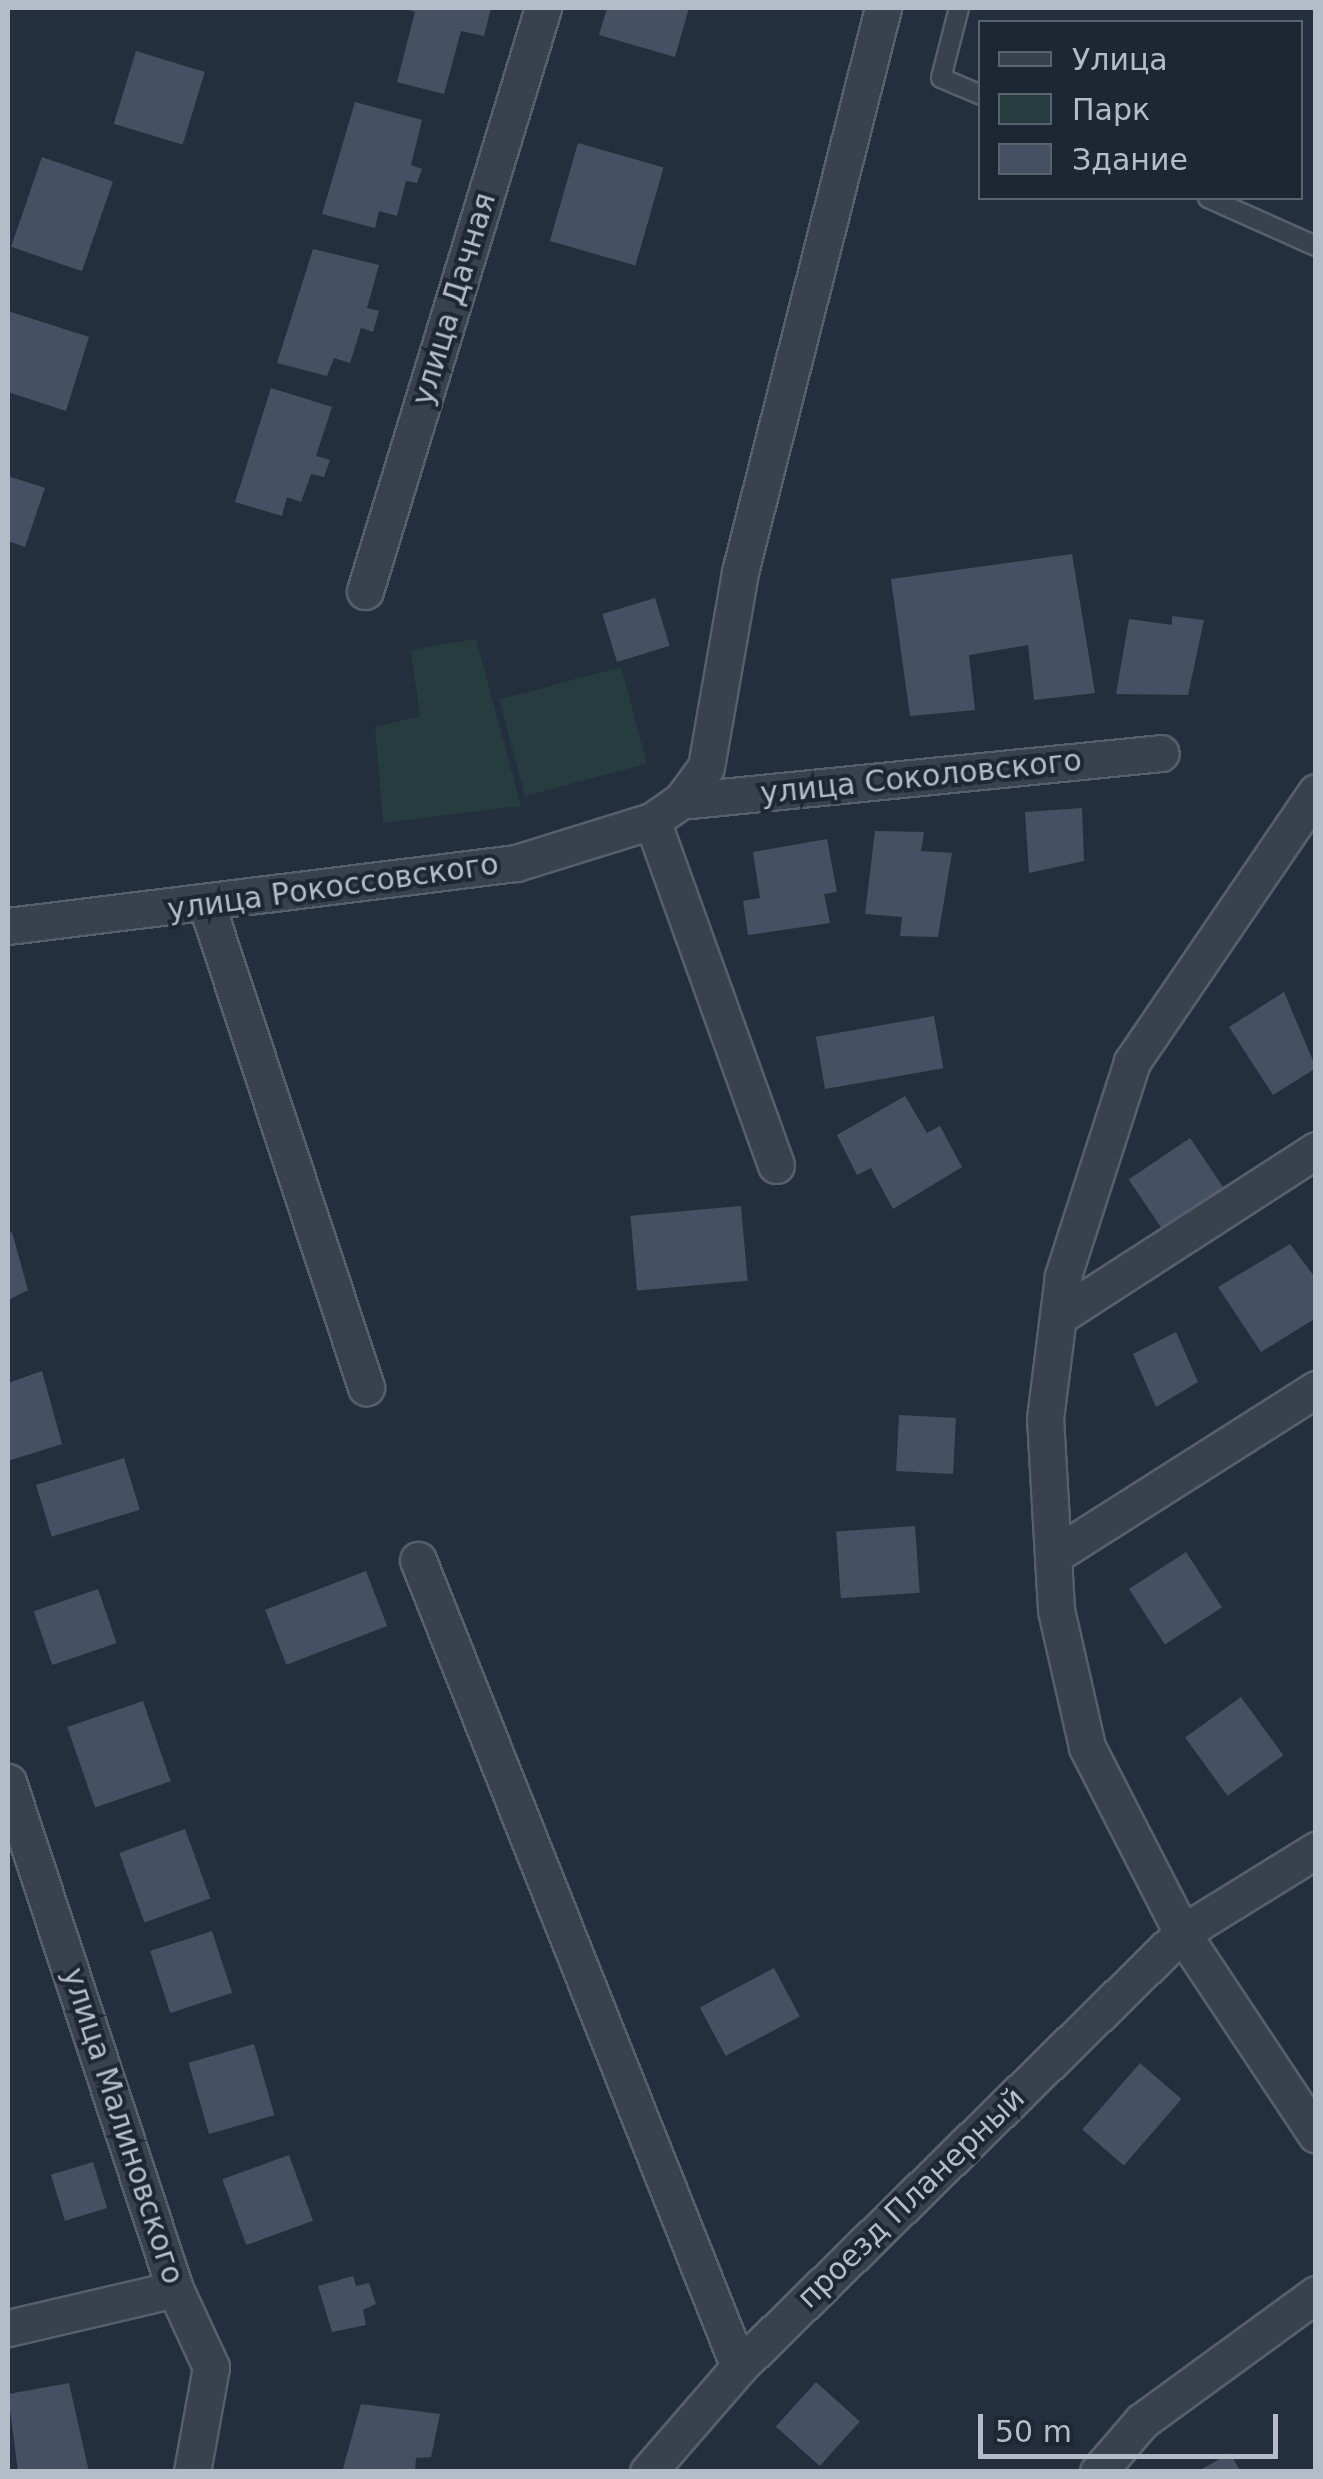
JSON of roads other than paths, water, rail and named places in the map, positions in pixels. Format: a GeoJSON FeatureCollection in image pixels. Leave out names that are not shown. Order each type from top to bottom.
{"type":"FeatureCollection","features":[{"type":"Feature","properties":{"kind":"street","name":"улица Дачная"},"geometry":{"type":"LineString","coordinates":[[365,591],[544,8]]}},
{"type":"Feature","properties":{"kind":"street"},"geometry":{"type":"LineString","coordinates":[[776,1165],[667,811],[706,767],[759,492],[883,8]]}},
{"type":"Feature","properties":{"kind":"street","name":"улица Соколовского"},"geometry":{"type":"LineString","coordinates":[[667,811],[1160,752]]}},
{"type":"Feature","properties":{"kind":"street"},"geometry":{"type":"LineString","coordinates":[[1316,792],[1132,1062],[1064,1276],[1045,1418],[1053,1556],[1088,1747],[1182,1933],[1316,2135]]}},
{"type":"Feature","properties":{"kind":"street","name":"улица Рокоссовского"},"geometry":{"type":"LineString","coordinates":[[8,926],[206,906],[516,863],[667,811]]}},
{"type":"Feature","properties":{"kind":"street"},"geometry":{"type":"LineString","coordinates":[[206,906],[366,1387]]}},
{"type":"Feature","properties":{"kind":"street"},"geometry":{"type":"LineString","coordinates":[[1060,1315],[1316,1150]]}},
{"type":"Feature","properties":{"kind":"street"},"geometry":{"type":"LineString","coordinates":[[1053,1556],[1316,1389]]}},
{"type":"Feature","properties":{"kind":"street"},"geometry":{"type":"LineString","coordinates":[[418,1560],[739,2367]]}},
{"type":"Feature","properties":{"kind":"street","name":"улица Малиновского"},"geometry":{"type":"LineString","coordinates":[[8,1782],[20,1855],[175,2289],[211,2367],[192,2472]]}},
{"type":"Feature","properties":{"kind":"street","name":"проезд Планерный"},"geometry":{"type":"LineString","coordinates":[[648,2472],[739,2367],[1182,1933],[1316,1850]]}},
{"type":"Feature","properties":{"kind":"street"},"geometry":{"type":"LineString","coordinates":[[8,2328],[175,2289]]}},
{"type":"Feature","properties":{"kind":"street"},"geometry":{"type":"LineString","coordinates":[[1098,2472],[1142,2421],[1316,2294]]}},
{"type":"Feature","properties":{"kind":"lane"},"geometry":{"type":"LineString","coordinates":[[959,8],[941,78],[978,95]]}},
{"type":"Feature","properties":{"kind":"lane"},"geometry":{"type":"LineString","coordinates":[[1212,200],[1316,246]]}}]}
